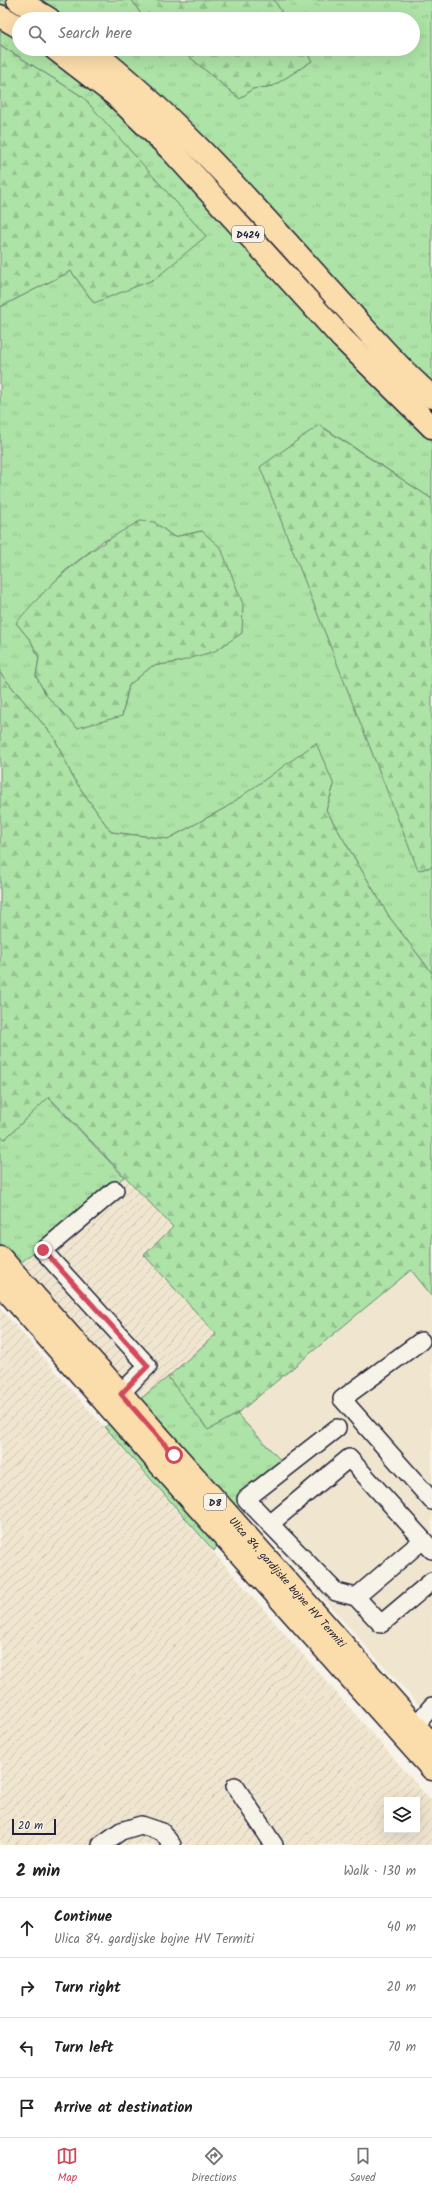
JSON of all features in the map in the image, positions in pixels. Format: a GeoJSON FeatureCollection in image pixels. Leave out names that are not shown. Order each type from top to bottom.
{"type":"FeatureCollection","features":[{"type":"Feature","properties":{"kind":"main road"},"geometry":{"type":"LineString","coordinates":[[18,0],[38,12]]}},
{"type":"Feature","properties":{"kind":"main road"},"geometry":{"type":"LineString","coordinates":[[0,16],[12,23]]}},
{"type":"Feature","properties":{"kind":"main road","name":"D424"},"geometry":{"type":"LineString","coordinates":[[65,56],[114,95],[173,152],[342,338],[432,427]]}},
{"type":"Feature","properties":{"kind":"main road","name":"D424"},"geometry":{"type":"LineString","coordinates":[[99,56],[130,81],[183,130],[367,331],[416,383],[432,397]]}},
{"type":"Feature","properties":{"kind":"main road","name":"Ulica 84. gardijske bojne HV Termiti"},"geometry":{"type":"LineString","coordinates":[[0,1257],[432,1745]]}},
{"type":"Feature","properties":{"kind":"main road","name":"Ulica 84. gardijske bojne HV Termiti"},"geometry":{"type":"LineString","coordinates":[[0,1282],[164,1470],[432,1769]]}},
{"type":"Feature","properties":{"kind":"street"},"geometry":{"type":"LineString","coordinates":[[115,1190],[43,1250],[148,1366],[121,1394]]}},
{"type":"Feature","properties":{"kind":"street"},"geometry":{"type":"LineString","coordinates":[[420,1341],[342,1399],[432,1501]]}},
{"type":"Feature","properties":{"kind":"street"},"geometry":{"type":"LineString","coordinates":[[337,1428],[246,1498],[336,1592],[356,1597],[381,1624],[432,1581]]}},
{"type":"Feature","properties":{"kind":"street"},"geometry":{"type":"LineString","coordinates":[[270,1524],[349,1458],[428,1545],[356,1597]]}},
{"type":"Feature","properties":{"kind":"street"},"geometry":{"type":"LineString","coordinates":[[414,1726],[432,1706]]}},
{"type":"Feature","properties":{"kind":"street"},"geometry":{"type":"LineString","coordinates":[[236,1786],[274,1845]]}},
{"type":"Feature","properties":{"kind":"street"},"geometry":{"type":"LineString","coordinates":[[101,1845],[121,1831],[141,1825],[162,1832],[172,1845]]}},
{"type":"Feature","properties":{"kind":"shaded area"},"geometry":{"type":"Polygon","coordinates":[[[124,1177],[173,1227],[144,1256],[216,1334],[168,1377],[138,1401],[17,1266],[124,1177]]]}},
{"type":"Feature","properties":{"kind":"shaded area"},"geometry":{"type":"Polygon","coordinates":[[[411,1270],[432,1296],[432,1706],[426,1713],[239,1505],[284,1464],[237,1414],[411,1270]]]}},
{"type":"Feature","properties":{"kind":"shaded area"},"geometry":{"type":"Polygon","coordinates":[[[0,1308],[432,1802],[432,1845],[0,1845],[0,1308]]]}},
{"type":"Feature","properties":{"kind":"green space"},"geometry":{"type":"Polygon","coordinates":[[[0,0],[132,0],[140,12],[12,12],[12,53],[0,45],[0,0]]]}},
{"type":"Feature","properties":{"kind":"green space"},"geometry":{"type":"Polygon","coordinates":[[[132,0],[274,0],[282,12],[140,12],[132,0]]]}},
{"type":"Feature","properties":{"kind":"green space"},"geometry":{"type":"Polygon","coordinates":[[[274,0],[432,0],[432,499],[320,425],[418,870],[432,867],[432,973],[390,918],[326,810],[334,785],[225,808],[168,839],[111,832],[73,778],[54,737],[0,673],[0,307],[71,271],[94,303],[83,97],[18,56],[188,56],[240,99],[252,89],[273,86],[312,61],[309,56],[420,56],[420,12],[282,12],[274,0]],[[154,522],[103,541],[65,571],[16,623],[31,641],[39,658],[36,676],[46,695],[60,707],[122,716],[129,685],[152,666],[178,662],[202,531],[174,537],[154,522]]]}},
{"type":"Feature","properties":{"kind":"green space"},"geometry":{"type":"Polygon","coordinates":[[[0,45],[12,53],[12,56],[18,56],[83,97],[206,236],[155,279],[94,303],[71,271],[0,307],[0,45]]]}},
{"type":"Feature","properties":{"kind":"green space"},"geometry":{"type":"Polygon","coordinates":[[[188,56],[309,56],[312,61],[273,86],[252,89],[240,99],[188,56]]]}},
{"type":"Feature","properties":{"kind":"green space"},"geometry":{"type":"Polygon","coordinates":[[[319,425],[432,499],[432,867],[418,870],[260,467],[319,425]]]}},
{"type":"Feature","properties":{"kind":"green space"},"geometry":{"type":"Polygon","coordinates":[[[140,521],[154,522],[174,537],[202,531],[221,548],[243,604],[242,633],[215,651],[178,662],[152,666],[129,685],[122,716],[77,728],[46,695],[36,676],[39,658],[31,641],[16,623],[58,578],[88,554],[140,521]]]}},
{"type":"Feature","properties":{"kind":"green space"},"geometry":{"type":"Polygon","coordinates":[[[0,673],[54,737],[73,778],[111,832],[168,839],[225,808],[316,743],[334,785],[326,810],[390,918],[432,973],[432,1296],[411,1270],[237,1414],[208,1430],[168,1377],[216,1334],[144,1255],[173,1227],[49,1097],[5,1139],[0,1137],[0,673]]]}},
{"type":"Feature","properties":{"kind":"green space"},"geometry":{"type":"Polygon","coordinates":[[[48,1097],[124,1177],[0,1280],[0,1137],[5,1139],[48,1097]]]}},
{"type":"Feature","properties":{"kind":"green space"},"geometry":{"type":"Polygon","coordinates":[[[168,1377],[208,1429],[237,1414],[284,1464],[239,1505],[214,1551],[105,1427],[168,1377]]]}},
{"type":"Feature","properties":{"kind":"route"},"geometry":{"type":"LineString","coordinates":[[43,1250],[148,1366],[121,1394],[174,1455]]}}]}
